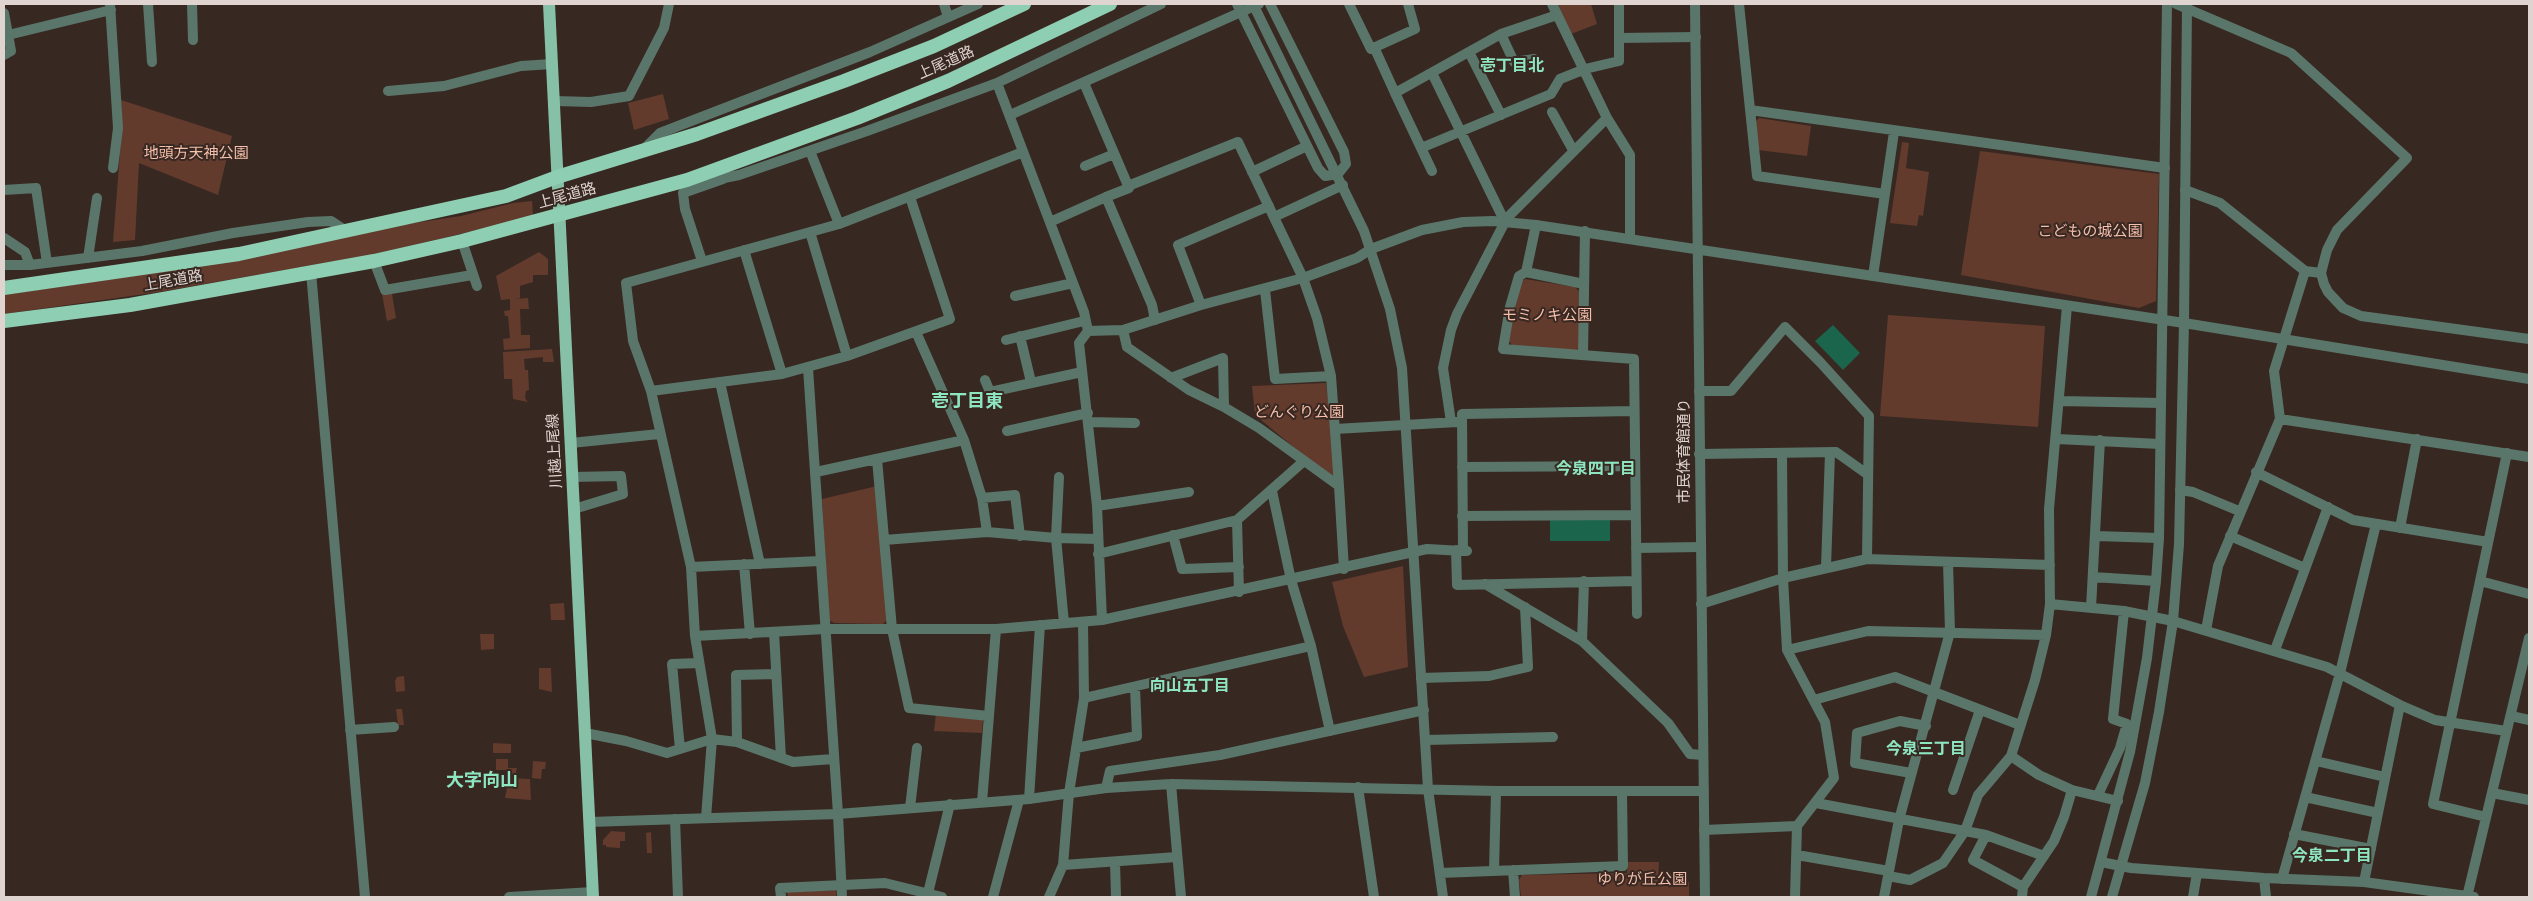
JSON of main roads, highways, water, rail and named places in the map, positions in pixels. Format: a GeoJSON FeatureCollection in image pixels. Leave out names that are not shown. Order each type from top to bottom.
{"type":"FeatureCollection","features":[{"type":"Feature","properties":{"kind":"highway","name":"上尾道路"},"geometry":{"type":"LineString","coordinates":[[4,288],[239,254],[506,196],[645,148],[698,134],[844,81],[934,46],[1024,4]]}},
{"type":"Feature","properties":{"kind":"highway","name":"上尾道路"},"geometry":{"type":"LineString","coordinates":[[4,321],[130,305],[374,261],[462,241],[559,215],[707,172],[857,118],[948,81],[1110,4]]}},
{"type":"Feature","properties":{"kind":"main road","name":"川越上尾線"},"geometry":{"type":"LineString","coordinates":[[549,4],[593,894]]}},
{"type":"Feature","properties":{"kind":"district","name":"壱丁目北"},"geometry":{"type":"Point","coordinates":[1512,66]}},
{"type":"Feature","properties":{"kind":"district","name":"壱丁目東"},"geometry":{"type":"Point","coordinates":[967,402]}},
{"type":"Feature","properties":{"kind":"district","name":"今泉四丁目"},"geometry":{"type":"Point","coordinates":[1596,469]}},
{"type":"Feature","properties":{"kind":"district","name":"向山五丁目"},"geometry":{"type":"Point","coordinates":[1190,686]}},
{"type":"Feature","properties":{"kind":"district","name":"今泉三丁目"},"geometry":{"type":"Point","coordinates":[1926,749]}},
{"type":"Feature","properties":{"kind":"district","name":"大字向山"},"geometry":{"type":"Point","coordinates":[482,781]}},
{"type":"Feature","properties":{"kind":"district","name":"今泉二丁目"},"geometry":{"type":"Point","coordinates":[2332,856]}},
{"type":"Feature","properties":{"kind":"park label","name":"地頭方天神公園"},"geometry":{"type":"Point","coordinates":[196,154]}},
{"type":"Feature","properties":{"kind":"park label","name":"こどもの城公園"},"geometry":{"type":"Point","coordinates":[2090,232]}},
{"type":"Feature","properties":{"kind":"park label","name":"モミノキ公園"},"geometry":{"type":"Point","coordinates":[1547,316]}},
{"type":"Feature","properties":{"kind":"park label","name":"どんぐり公園"},"geometry":{"type":"Point","coordinates":[1299,413]}},
{"type":"Feature","properties":{"kind":"park label","name":"ゆりが丘公園"},"geometry":{"type":"Point","coordinates":[1642,880]}}]}
